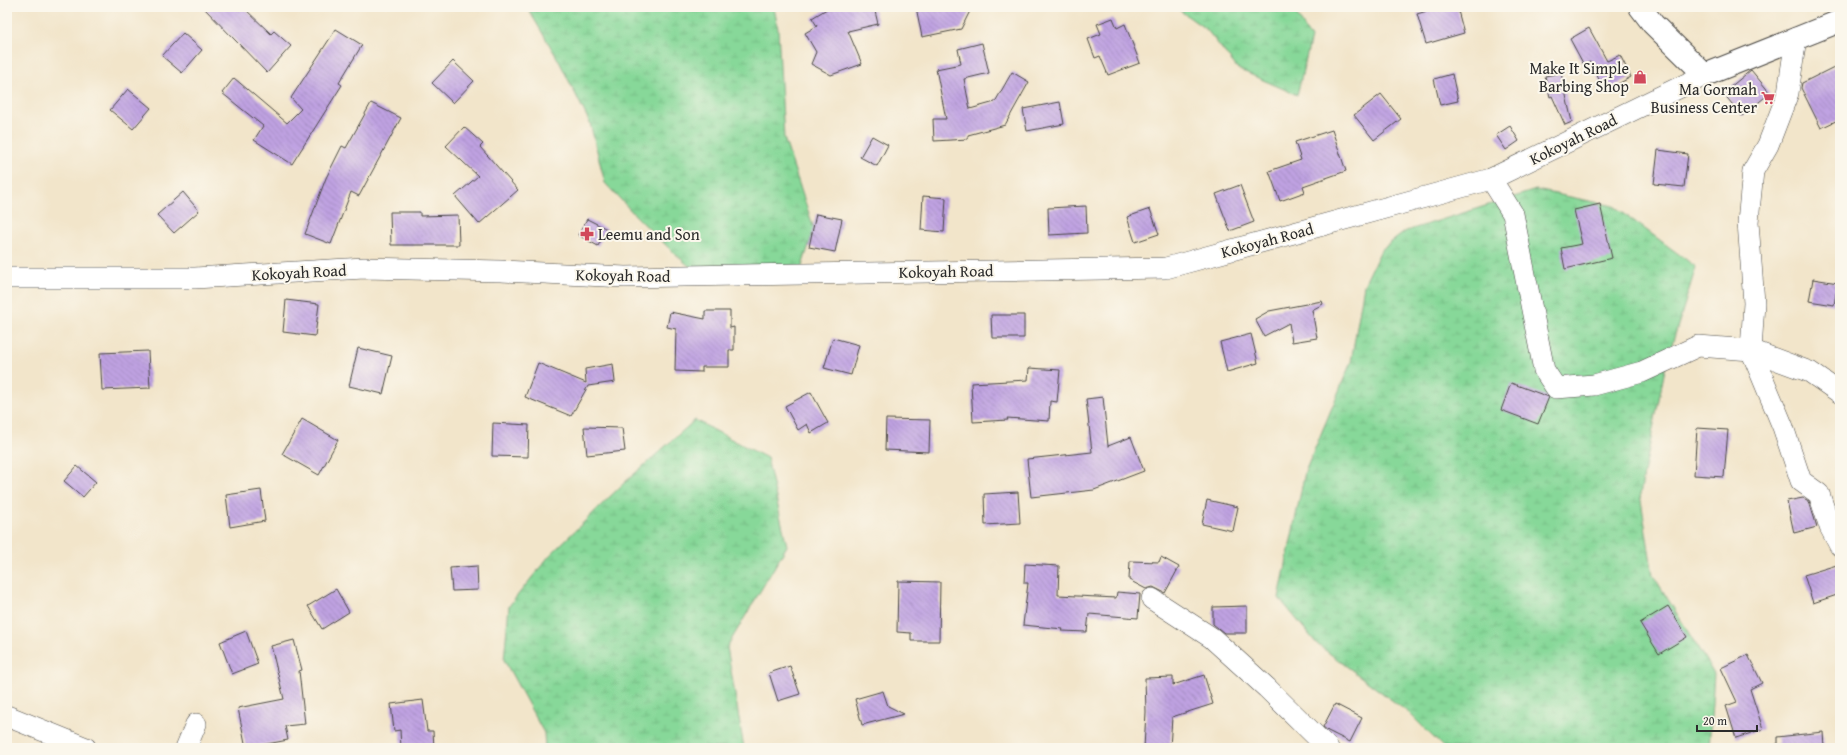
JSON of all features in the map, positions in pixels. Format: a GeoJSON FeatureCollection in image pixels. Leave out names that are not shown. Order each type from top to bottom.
{"type":"FeatureCollection","features":[{"type":"Feature","properties":{"kind":"main road"},"geometry":{"type":"LineString","coordinates":[[1640,7],[1654,24],[1705,75]]}},
{"type":"Feature","properties":{"kind":"main road","name":"Kokoyah Road"},"geometry":{"type":"LineString","coordinates":[[1705,75],[1840,21]]}},
{"type":"Feature","properties":{"kind":"street"},"geometry":{"type":"LineString","coordinates":[[1796,38],[1788,93],[1768,145],[1753,171],[1748,222],[1754,303],[1751,350],[1783,427],[1801,481],[1819,494],[1830,527],[1840,546]]}},
{"type":"Feature","properties":{"kind":"street","name":"Kokoyah Road"},"geometry":{"type":"LineString","coordinates":[[7,278],[195,278],[364,268],[501,271],[625,277],[1166,268],[1490,180],[1705,75]]}},
{"type":"Feature","properties":{"kind":"street"},"geometry":{"type":"LineString","coordinates":[[1490,180],[1513,214],[1544,370],[1556,388],[1594,385],[1642,372],[1698,346],[1751,350],[1810,372],[1840,393]]}},
{"type":"Feature","properties":{"kind":"street"},"geometry":{"type":"LineString","coordinates":[[1152,599],[1212,638],[1267,688],[1328,748]]}},
{"type":"Feature","properties":{"kind":"street"},"geometry":{"type":"LineString","coordinates":[[7,716],[86,748]]}},
{"type":"Feature","properties":{"kind":"street"},"geometry":{"type":"LineString","coordinates":[[186,748],[196,724]]}},
{"type":"Feature","properties":{"kind":"green space"},"geometry":{"type":"Polygon","coordinates":[[[527,7],[774,7],[778,29],[784,138],[814,229],[797,282],[704,279],[673,252],[637,217],[605,183],[590,123],[559,61],[527,7]]]}},
{"type":"Feature","properties":{"kind":"green space"},"geometry":{"type":"Polygon","coordinates":[[[1175,7],[1292,7],[1311,38],[1297,95],[1238,69],[1207,30],[1175,7]]]}},
{"type":"Feature","properties":{"kind":"green space"},"geometry":{"type":"Polygon","coordinates":[[[1536,190],[1614,206],[1696,267],[1666,364],[1640,494],[1653,575],[1714,674],[1709,748],[1444,748],[1409,713],[1317,644],[1279,598],[1305,472],[1351,362],[1364,285],[1381,250],[1406,231],[1536,190]]]}},
{"type":"Feature","properties":{"kind":"green space"},"geometry":{"type":"Polygon","coordinates":[[[695,420],[767,458],[787,546],[727,647],[744,748],[545,748],[544,733],[504,660],[509,606],[550,555],[623,484],[695,420]]]}},
{"type":"Feature","properties":{"kind":"building"},"geometry":{"type":"Polygon","coordinates":[[[203,7],[243,7],[271,34],[274,31],[291,46],[267,73],[203,7]]]}},
{"type":"Feature","properties":{"kind":"building"},"geometry":{"type":"Polygon","coordinates":[[[830,7],[874,7],[878,24],[848,31],[862,64],[831,75],[811,64],[816,52],[805,33],[817,26],[812,18],[830,7]]]}},
{"type":"Feature","properties":{"kind":"building"},"geometry":{"type":"Polygon","coordinates":[[[916,7],[962,7],[970,11],[961,29],[922,37],[916,7]]]}},
{"type":"Feature","properties":{"kind":"building"},"geometry":{"type":"Polygon","coordinates":[[[1440,7],[1457,7],[1464,33],[1426,44],[1417,14],[1440,7]]]}},
{"type":"Feature","properties":{"kind":"building"},"geometry":{"type":"Polygon","coordinates":[[[1113,18],[1117,28],[1125,24],[1140,63],[1108,75],[1100,56],[1095,58],[1088,39],[1101,34],[1097,24],[1113,18]]]}},
{"type":"Feature","properties":{"kind":"building"},"geometry":{"type":"Polygon","coordinates":[[[1589,28],[1607,61],[1620,55],[1631,77],[1605,91],[1590,62],[1584,65],[1570,39],[1589,28]]]}},
{"type":"Feature","properties":{"kind":"building"},"geometry":{"type":"Polygon","coordinates":[[[336,29],[362,45],[339,83],[342,85],[292,164],[254,140],[263,126],[222,93],[234,78],[287,123],[301,109],[291,98],[336,29]]]}},
{"type":"Feature","properties":{"kind":"building"},"geometry":{"type":"Polygon","coordinates":[[[183,33],[202,50],[182,73],[162,56],[183,33]]]}},
{"type":"Feature","properties":{"kind":"building"},"geometry":{"type":"Polygon","coordinates":[[[982,43],[989,73],[964,79],[970,109],[995,102],[1012,72],[1029,82],[1005,125],[968,135],[968,139],[934,141],[933,119],[946,119],[936,69],[961,64],[958,49],[982,43]]]}},
{"type":"Feature","properties":{"kind":"building"},"geometry":{"type":"Polygon","coordinates":[[[453,61],[474,81],[453,103],[432,83],[453,61]]]}},
{"type":"Feature","properties":{"kind":"building"},"geometry":{"type":"Polygon","coordinates":[[[1840,64],[1840,119],[1821,128],[1801,88],[1802,83],[1840,64]]]}},
{"type":"Feature","properties":{"kind":"building"},"geometry":{"type":"Polygon","coordinates":[[[1751,70],[1770,93],[1742,116],[1723,93],[1751,70]]]}},
{"type":"Feature","properties":{"kind":"building"},"geometry":{"type":"Polygon","coordinates":[[[1561,73],[1572,122],[1565,125],[1552,96],[1550,97],[1545,76],[1561,73]]]}},
{"type":"Feature","properties":{"kind":"building"},"geometry":{"type":"Polygon","coordinates":[[[1452,74],[1458,101],[1440,105],[1434,79],[1452,74]]]}},
{"type":"Feature","properties":{"kind":"building"},"geometry":{"type":"Polygon","coordinates":[[[128,89],[151,108],[133,129],[110,110],[128,89]]]}},
{"type":"Feature","properties":{"kind":"building"},"geometry":{"type":"Polygon","coordinates":[[[1381,94],[1401,119],[1374,140],[1354,115],[1381,94]]]}},
{"type":"Feature","properties":{"kind":"building"},"geometry":{"type":"Polygon","coordinates":[[[1060,102],[1064,124],[1027,131],[1023,109],[1060,102]]]}},
{"type":"Feature","properties":{"kind":"building"},"geometry":{"type":"Polygon","coordinates":[[[371,103],[401,118],[359,196],[351,192],[331,244],[305,234],[326,178],[342,146],[346,148],[371,103]]]}},
{"type":"Feature","properties":{"kind":"building"},"geometry":{"type":"Polygon","coordinates":[[[1510,126],[1519,141],[1506,150],[1496,135],[1510,126]]]}},
{"type":"Feature","properties":{"kind":"building"},"geometry":{"type":"Polygon","coordinates":[[[464,127],[483,144],[480,147],[518,190],[479,224],[455,196],[478,176],[446,146],[464,127]]]}},
{"type":"Feature","properties":{"kind":"building"},"geometry":{"type":"Polygon","coordinates":[[[1332,130],[1346,171],[1303,186],[1305,192],[1280,201],[1269,171],[1301,160],[1295,142],[1332,130]]]}},
{"type":"Feature","properties":{"kind":"building"},"geometry":{"type":"Polygon","coordinates":[[[872,136],[888,145],[877,166],[860,157],[872,136]]]}},
{"type":"Feature","properties":{"kind":"building"},"geometry":{"type":"Polygon","coordinates":[[[1658,150],[1688,154],[1684,187],[1654,184],[1658,150]]]}},
{"type":"Feature","properties":{"kind":"building"},"geometry":{"type":"Polygon","coordinates":[[[1240,185],[1254,222],[1230,231],[1216,194],[1240,185]]]}},
{"type":"Feature","properties":{"kind":"building"},"geometry":{"type":"Polygon","coordinates":[[[183,192],[199,211],[174,233],[157,215],[183,192]]]}},
{"type":"Feature","properties":{"kind":"building"},"geometry":{"type":"Polygon","coordinates":[[[923,196],[946,198],[944,232],[921,230],[923,196]]]}},
{"type":"Feature","properties":{"kind":"building"},"geometry":{"type":"Polygon","coordinates":[[[1600,204],[1612,258],[1565,269],[1561,248],[1582,244],[1574,210],[1600,204]]]}},
{"type":"Feature","properties":{"kind":"building"},"geometry":{"type":"Polygon","coordinates":[[[1086,206],[1087,233],[1049,235],[1048,208],[1086,206]]]}},
{"type":"Feature","properties":{"kind":"building"},"geometry":{"type":"Polygon","coordinates":[[[1150,209],[1159,234],[1135,242],[1127,217],[1150,209]]]}},
{"type":"Feature","properties":{"kind":"building"},"geometry":{"type":"Polygon","coordinates":[[[390,212],[420,212],[420,216],[458,215],[459,245],[391,245],[390,212]]]}},
{"type":"Feature","properties":{"kind":"building"},"geometry":{"type":"Polygon","coordinates":[[[816,214],[842,219],[835,252],[809,247],[816,214]]]}},
{"type":"Feature","properties":{"kind":"building"},"geometry":{"type":"Polygon","coordinates":[[[587,219],[607,229],[598,246],[578,235],[587,219]]]}},
{"type":"Feature","properties":{"kind":"building"},"geometry":{"type":"Polygon","coordinates":[[[1813,279],[1838,283],[1834,305],[1809,301],[1813,279]]]}},
{"type":"Feature","properties":{"kind":"building"},"geometry":{"type":"Polygon","coordinates":[[[286,300],[319,304],[315,336],[283,332],[286,300]]]}},
{"type":"Feature","properties":{"kind":"building"},"geometry":{"type":"Polygon","coordinates":[[[1322,301],[1323,304],[1312,310],[1317,338],[1292,342],[1289,323],[1264,336],[1255,319],[1269,311],[1322,301]]]}},
{"type":"Feature","properties":{"kind":"building"},"geometry":{"type":"Polygon","coordinates":[[[705,311],[730,311],[730,328],[734,327],[734,350],[729,350],[729,367],[702,367],[702,372],[675,371],[676,329],[667,327],[670,312],[705,319],[705,311]]]}},
{"type":"Feature","properties":{"kind":"building"},"geometry":{"type":"Polygon","coordinates":[[[991,315],[1024,315],[1024,338],[992,338],[991,315]]]}},
{"type":"Feature","properties":{"kind":"building"},"geometry":{"type":"Polygon","coordinates":[[[1251,334],[1258,363],[1227,372],[1220,342],[1251,334]]]}},
{"type":"Feature","properties":{"kind":"building"},"geometry":{"type":"Polygon","coordinates":[[[833,338],[859,345],[851,375],[824,368],[833,338]]]}},
{"type":"Feature","properties":{"kind":"building"},"geometry":{"type":"Polygon","coordinates":[[[358,348],[392,356],[383,394],[349,386],[358,348]]]}},
{"type":"Feature","properties":{"kind":"building"},"geometry":{"type":"Polygon","coordinates":[[[148,351],[150,388],[102,390],[100,353],[148,351]]]}},
{"type":"Feature","properties":{"kind":"building"},"geometry":{"type":"Polygon","coordinates":[[[538,363],[586,383],[585,369],[613,364],[615,382],[588,386],[571,416],[525,397],[538,363]]]}},
{"type":"Feature","properties":{"kind":"building"},"geometry":{"type":"Polygon","coordinates":[[[1029,368],[1060,370],[1057,402],[1050,401],[1049,421],[1007,418],[1008,420],[973,422],[971,383],[1028,380],[1029,368]]]}},
{"type":"Feature","properties":{"kind":"building"},"geometry":{"type":"Polygon","coordinates":[[[1511,383],[1549,397],[1538,424],[1501,410],[1511,383]]]}},
{"type":"Feature","properties":{"kind":"building"},"geometry":{"type":"Polygon","coordinates":[[[811,392],[828,423],[811,433],[807,424],[798,430],[785,406],[811,392]]]}},
{"type":"Feature","properties":{"kind":"building"},"geometry":{"type":"Polygon","coordinates":[[[1103,397],[1108,446],[1131,437],[1144,471],[1094,490],[1031,497],[1027,459],[1092,452],[1086,399],[1103,397]]]}},
{"type":"Feature","properties":{"kind":"building"},"geometry":{"type":"Polygon","coordinates":[[[302,419],[338,440],[319,475],[282,454],[302,419]]]}},
{"type":"Feature","properties":{"kind":"building"},"geometry":{"type":"Polygon","coordinates":[[[886,419],[930,420],[929,452],[885,450],[886,419]]]}},
{"type":"Feature","properties":{"kind":"building"},"geometry":{"type":"Polygon","coordinates":[[[493,423],[529,425],[528,457],[492,456],[493,423]]]}},
{"type":"Feature","properties":{"kind":"building"},"geometry":{"type":"Polygon","coordinates":[[[584,427],[622,428],[625,451],[587,455],[584,427]]]}},
{"type":"Feature","properties":{"kind":"building"},"geometry":{"type":"Polygon","coordinates":[[[1697,428],[1728,430],[1724,477],[1694,475],[1697,428]]]}},
{"type":"Feature","properties":{"kind":"building"},"geometry":{"type":"Polygon","coordinates":[[[77,466],[96,482],[83,497],[64,481],[77,466]]]}},
{"type":"Feature","properties":{"kind":"building"},"geometry":{"type":"Polygon","coordinates":[[[261,490],[265,521],[230,527],[226,495],[261,490]]]}},
{"type":"Feature","properties":{"kind":"building"},"geometry":{"type":"Polygon","coordinates":[[[1018,492],[1020,523],[985,525],[984,494],[1018,492]]]}},
{"type":"Feature","properties":{"kind":"building"},"geometry":{"type":"Polygon","coordinates":[[[1803,498],[1809,501],[1817,527],[1794,533],[1787,501],[1803,498]]]}},
{"type":"Feature","properties":{"kind":"building"},"geometry":{"type":"Polygon","coordinates":[[[1207,500],[1238,507],[1233,531],[1202,524],[1207,500]]]}},
{"type":"Feature","properties":{"kind":"building"},"geometry":{"type":"Polygon","coordinates":[[[1161,557],[1179,567],[1165,593],[1153,587],[1146,589],[1129,580],[1130,561],[1159,562],[1161,557]]]}},
{"type":"Feature","properties":{"kind":"building"},"geometry":{"type":"Polygon","coordinates":[[[1025,564],[1059,566],[1058,595],[1116,598],[1117,592],[1140,594],[1138,618],[1089,614],[1087,632],[1062,631],[1063,629],[1023,625],[1028,583],[1024,583],[1025,564]]]}},
{"type":"Feature","properties":{"kind":"building"},"geometry":{"type":"Polygon","coordinates":[[[1840,564],[1840,594],[1813,603],[1804,575],[1840,564]]]}},
{"type":"Feature","properties":{"kind":"building"},"geometry":{"type":"Polygon","coordinates":[[[477,566],[478,590],[452,591],[450,568],[477,566]]]}},
{"type":"Feature","properties":{"kind":"building"},"geometry":{"type":"Polygon","coordinates":[[[898,581],[940,582],[939,641],[911,641],[911,633],[897,632],[898,581]]]}},
{"type":"Feature","properties":{"kind":"building"},"geometry":{"type":"Polygon","coordinates":[[[336,589],[349,612],[322,629],[308,606],[336,589]]]}},
{"type":"Feature","properties":{"kind":"building"},"geometry":{"type":"Polygon","coordinates":[[[1247,606],[1247,633],[1224,633],[1213,624],[1213,607],[1247,606]]]}},
{"type":"Feature","properties":{"kind":"building"},"geometry":{"type":"Polygon","coordinates":[[[1668,606],[1687,637],[1659,654],[1640,623],[1668,606]]]}},
{"type":"Feature","properties":{"kind":"building"},"geometry":{"type":"Polygon","coordinates":[[[246,631],[258,664],[232,674],[220,642],[246,631]]]}},
{"type":"Feature","properties":{"kind":"building"},"geometry":{"type":"Polygon","coordinates":[[[294,640],[302,670],[299,671],[305,724],[285,726],[288,740],[246,748],[238,708],[284,699],[271,646],[294,640]]]}},
{"type":"Feature","properties":{"kind":"building"},"geometry":{"type":"Polygon","coordinates":[[[1748,655],[1762,683],[1750,689],[1763,729],[1736,738],[1726,706],[1737,702],[1721,668],[1748,655]]]}},
{"type":"Feature","properties":{"kind":"building"},"geometry":{"type":"Polygon","coordinates":[[[790,666],[800,694],[778,701],[769,673],[790,666]]]}},
{"type":"Feature","properties":{"kind":"building"},"geometry":{"type":"Polygon","coordinates":[[[1204,675],[1213,704],[1172,717],[1170,748],[1144,748],[1146,712],[1145,678],[1173,677],[1173,685],[1204,675]]]}},
{"type":"Feature","properties":{"kind":"building"},"geometry":{"type":"Polygon","coordinates":[[[883,691],[888,706],[904,714],[862,725],[855,699],[883,691]]]}},
{"type":"Feature","properties":{"kind":"building"},"geometry":{"type":"Polygon","coordinates":[[[423,700],[427,731],[433,731],[434,748],[401,748],[400,730],[394,731],[391,704],[423,700]]]}},
{"type":"Feature","properties":{"kind":"building"},"geometry":{"type":"Polygon","coordinates":[[[1335,704],[1362,718],[1350,742],[1323,727],[1335,704]]]}},
{"type":"Feature","properties":{"kind":"building"},"geometry":{"type":"Polygon","coordinates":[[[1823,732],[1824,748],[1777,748],[1777,737],[1823,732]]]}},
{"type":"Feature","properties":{"kind":"place","name":"Make It Simple Barbing Shop"},"geometry":{"type":"Point","coordinates":[1640,77]}},
{"type":"Feature","properties":{"kind":"place","name":"Ma Gormah Business Center"},"geometry":{"type":"Point","coordinates":[1768,98]}},
{"type":"Feature","properties":{"kind":"place","name":"Leemu and Son"},"geometry":{"type":"Point","coordinates":[587,234]}}]}
